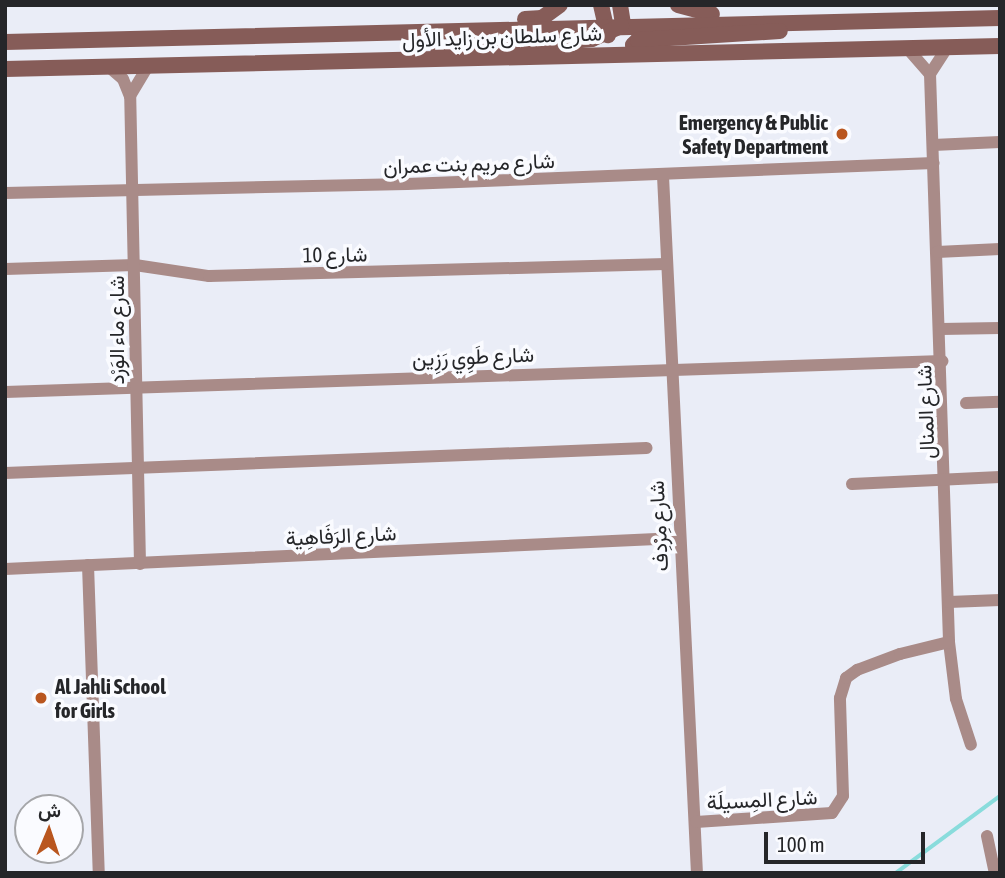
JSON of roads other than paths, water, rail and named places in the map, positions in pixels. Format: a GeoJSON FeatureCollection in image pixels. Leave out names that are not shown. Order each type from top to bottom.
{"type":"FeatureCollection","features":[{"type":"Feature","properties":{"kind":"main road"},"geometry":{"type":"LineString","coordinates":[[475,29],[542,18],[559,5]]}},
{"type":"Feature","properties":{"kind":"main road"},"geometry":{"type":"LineString","coordinates":[[601,5],[616,54]]}},
{"type":"Feature","properties":{"kind":"main road"},"geometry":{"type":"LineString","coordinates":[[423,60],[460,47],[607,30],[623,24],[620,5]]}},
{"type":"Feature","properties":{"kind":"main road"},"geometry":{"type":"LineString","coordinates":[[678,5],[700,13],[812,22]]}},
{"type":"Feature","properties":{"kind":"main road","name":"شارع سلطان بن زايد الأول"},"geometry":{"type":"LineString","coordinates":[[623,24],[1000,18]]}},
{"type":"Feature","properties":{"kind":"main road"},"geometry":{"type":"LineString","coordinates":[[638,54],[633,45],[638,40],[765,33],[812,22]]}},
{"type":"Feature","properties":{"kind":"main road","name":"شارع سلطان بن زايد الأول"},"geometry":{"type":"LineString","coordinates":[[5,42],[475,29],[607,30]]}},
{"type":"Feature","properties":{"kind":"main road","name":"شارع سلطان بن زايد الأول"},"geometry":{"type":"LineString","coordinates":[[5,69],[1000,46]]}},
{"type":"Feature","properties":{"kind":"street"},"geometry":{"type":"LineString","coordinates":[[908,49],[930,74],[947,48]]}},
{"type":"Feature","properties":{"kind":"street"},"geometry":{"type":"LineString","coordinates":[[130,96],[148,66]]}},
{"type":"Feature","properties":{"kind":"street"},"geometry":{"type":"LineString","coordinates":[[109,67],[122,79],[130,96]]}},
{"type":"Feature","properties":{"kind":"street","name":"شارع المنال"},"geometry":{"type":"LineString","coordinates":[[930,74],[947,480],[949,642],[956,699],[971,745]]}},
{"type":"Feature","properties":{"kind":"street","name":"شارع ماء الوَرْد"},"geometry":{"type":"LineString","coordinates":[[130,96],[139,564]]}},
{"type":"Feature","properties":{"kind":"street"},"geometry":{"type":"LineString","coordinates":[[933,145],[1000,142]]}},
{"type":"Feature","properties":{"kind":"street","name":"شارع مريم بنت عمران"},"geometry":{"type":"LineString","coordinates":[[5,193],[663,176],[934,163]]}},
{"type":"Feature","properties":{"kind":"street","name":"شارع مِرْدِف"},"geometry":{"type":"LineString","coordinates":[[663,176],[669,368],[697,873]]}},
{"type":"Feature","properties":{"kind":"street"},"geometry":{"type":"LineString","coordinates":[[937,252],[1000,249]]}},
{"type":"Feature","properties":{"kind":"street","name":"شارع 10"},"geometry":{"type":"LineString","coordinates":[[5,269],[135,265],[209,276],[666,264]]}},
{"type":"Feature","properties":{"kind":"street"},"geometry":{"type":"LineString","coordinates":[[941,329],[1000,328]]}},
{"type":"Feature","properties":{"kind":"street","name":"شارع طَوِي رَزِين"},"geometry":{"type":"LineString","coordinates":[[5,391],[942,361]]}},
{"type":"Feature","properties":{"kind":"street"},"geometry":{"type":"LineString","coordinates":[[965,403],[1000,402]]}},
{"type":"Feature","properties":{"kind":"street"},"geometry":{"type":"LineString","coordinates":[[5,473],[647,448]]}},
{"type":"Feature","properties":{"kind":"street"},"geometry":{"type":"LineString","coordinates":[[852,484],[1000,477]]}},
{"type":"Feature","properties":{"kind":"street","name":"شارع الرَفَاهِية"},"geometry":{"type":"LineString","coordinates":[[5,569],[678,538]]}},
{"type":"Feature","properties":{"kind":"street"},"geometry":{"type":"LineString","coordinates":[[88,565],[99,873]]}},
{"type":"Feature","properties":{"kind":"street"},"geometry":{"type":"LineString","coordinates":[[949,602],[1000,600]]}},
{"type":"Feature","properties":{"kind":"street","name":"شارع المِسيلَة"},"geometry":{"type":"LineString","coordinates":[[696,822],[832,813],[843,796],[840,698],[846,678],[857,670],[900,654],[949,642]]}},
{"type":"Feature","properties":{"kind":"street"},"geometry":{"type":"LineString","coordinates":[[986,836],[996,855],[995,873]]}},
{"type":"Feature","properties":{"kind":"waterway"},"geometry":{"type":"LineString","coordinates":[[896,873],[1000,796]]}},
{"type":"Feature","properties":{"kind":"place","name":"Emergency & Public Safety Department"},"geometry":{"type":"Point","coordinates":[842,134]}},
{"type":"Feature","properties":{"kind":"place","name":"Al Jahli School for Girls"},"geometry":{"type":"Point","coordinates":[41,698]}}]}
